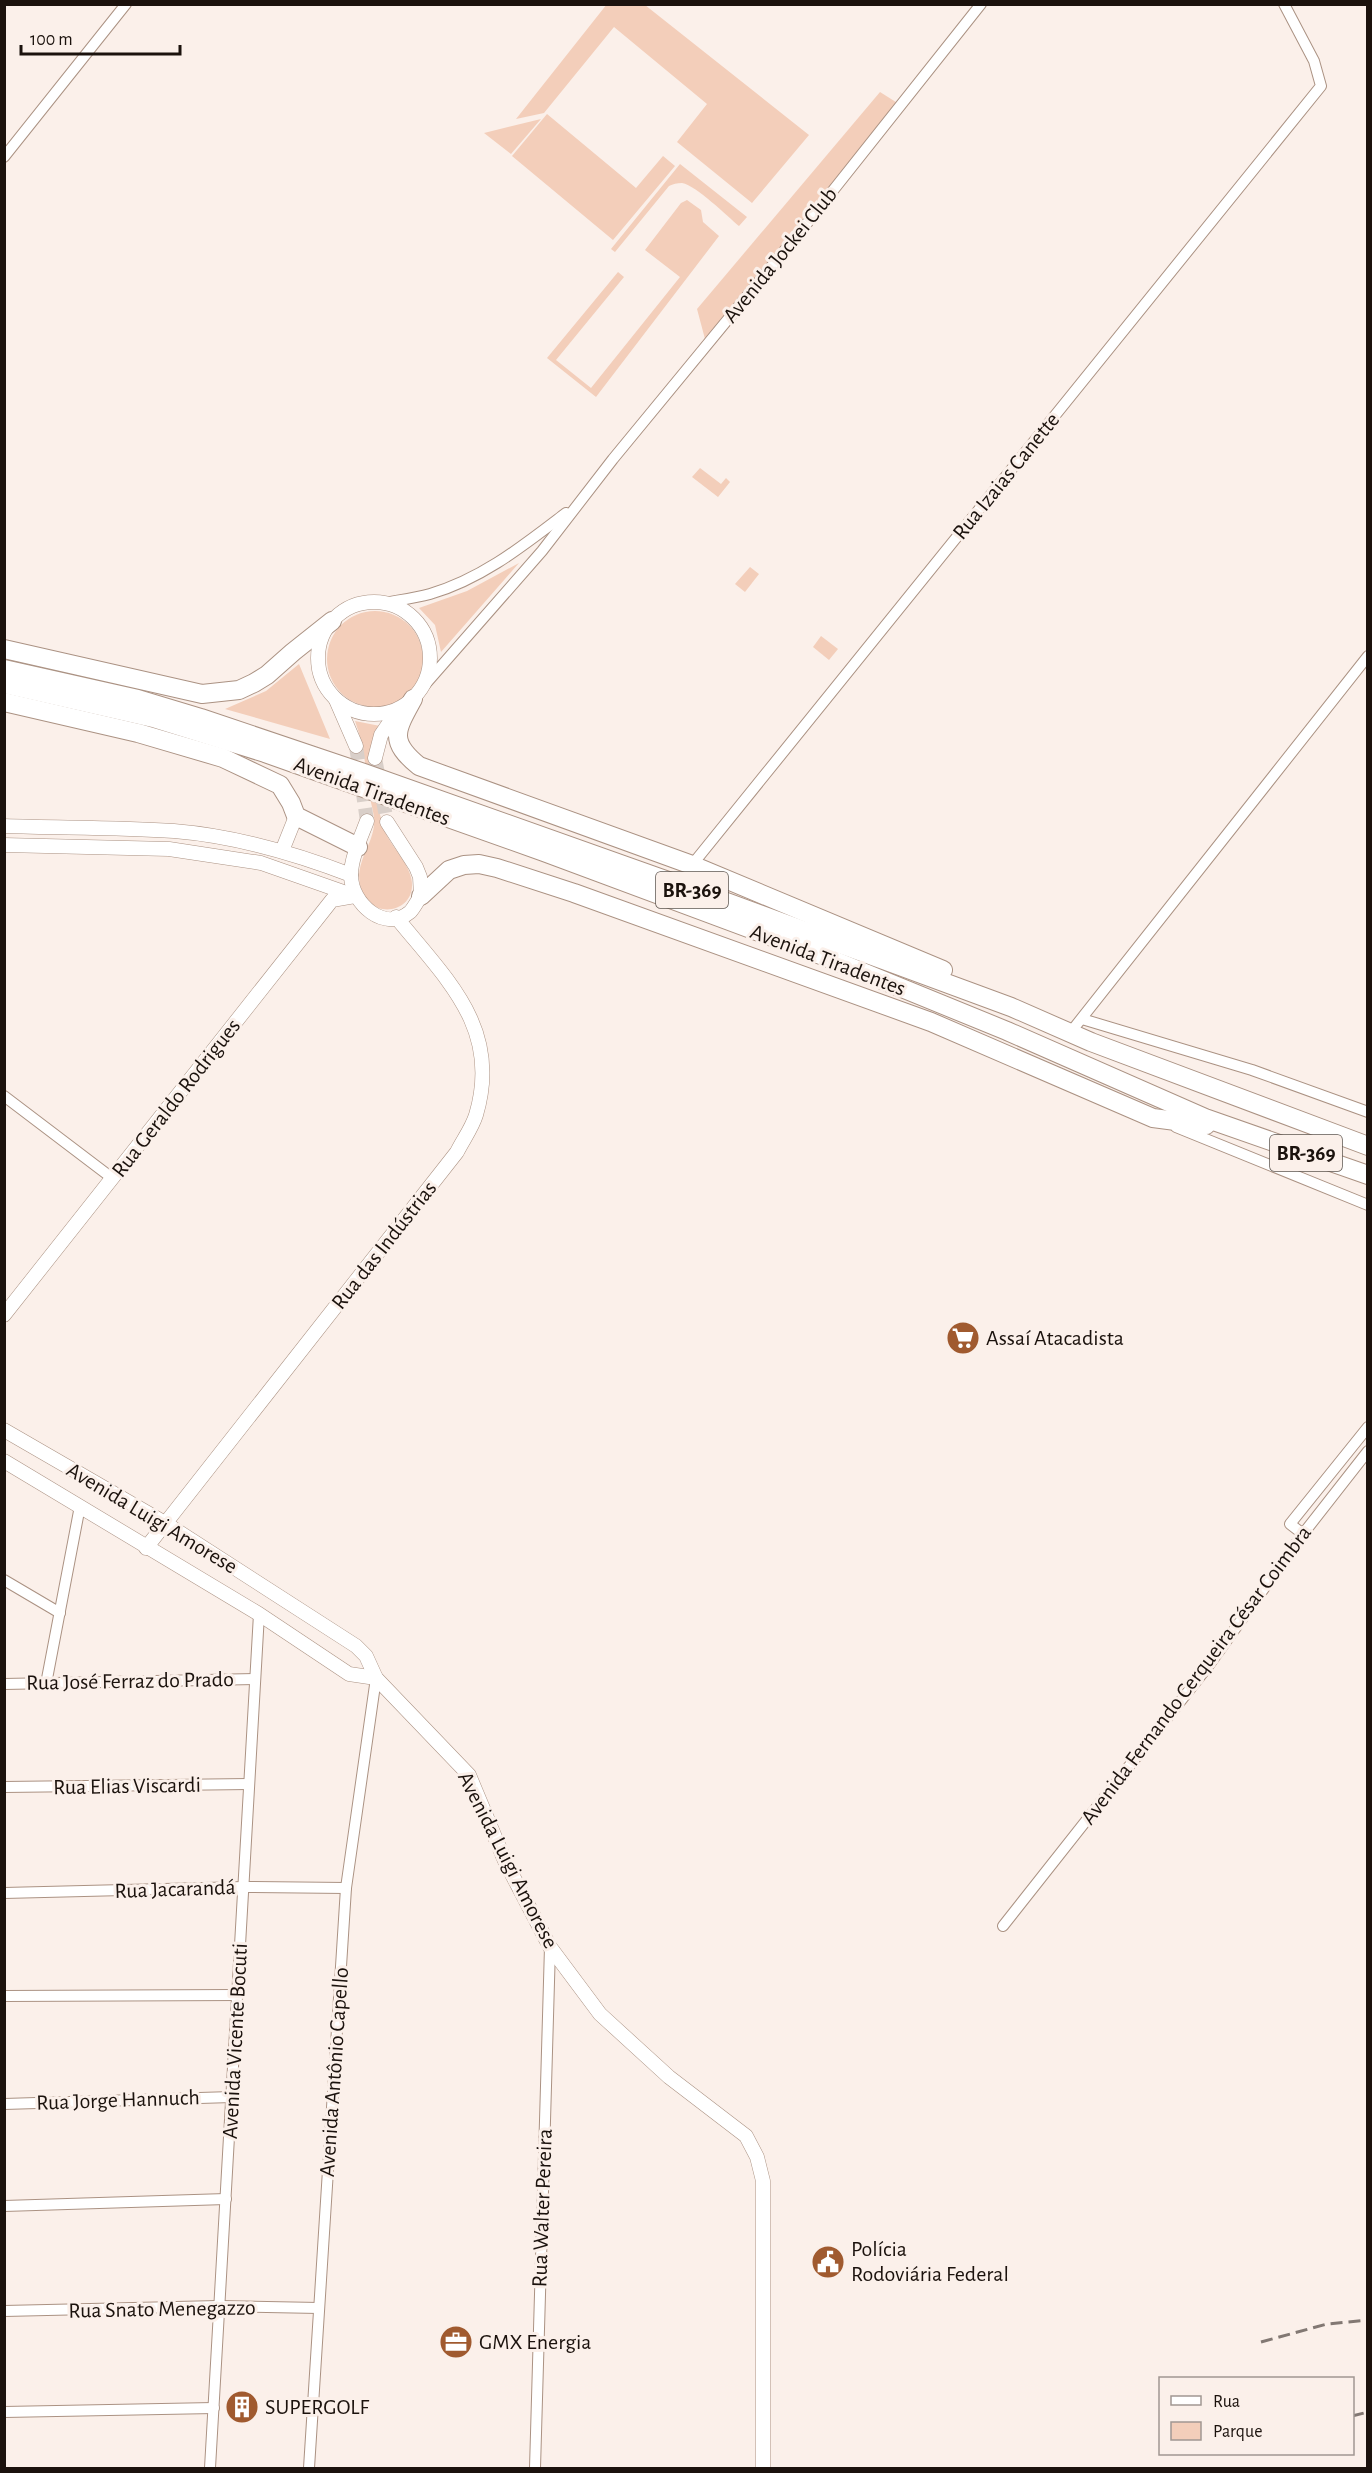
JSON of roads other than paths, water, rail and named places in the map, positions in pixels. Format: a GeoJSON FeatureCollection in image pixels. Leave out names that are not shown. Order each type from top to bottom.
{"type":"FeatureCollection","features":[{"type":"Feature","properties":{"kind":"highway"},"geometry":{"type":"LineString","coordinates":[[4,649],[202,694],[222,693],[239,690],[267,675],[332,621]]}},
{"type":"Feature","properties":{"kind":"highway","name":"Avenida Tiradentes"},"geometry":{"type":"LineString","coordinates":[[4,669],[138,699],[303,752],[702,893],[1011,1007],[1076,1026],[1238,1099],[1368,1146]]}},
{"type":"Feature","properties":{"kind":"highway","name":"Avenida Tiradentes"},"geometry":{"type":"LineString","coordinates":[[4,684],[153,718],[265,753],[522,844],[826,957],[1007,1031],[1205,1118],[1368,1175]]}},
{"type":"Feature","properties":{"kind":"highway"},"geometry":{"type":"LineString","coordinates":[[418,694],[398,726],[398,737],[402,752],[419,766],[692,866],[942,969],[1011,1007]]}},
{"type":"Feature","properties":{"kind":"highway"},"geometry":{"type":"LineString","coordinates":[[4,702],[138,733],[223,758],[280,785],[296,816],[358,847]]}},
{"type":"Feature","properties":{"kind":"highway"},"geometry":{"type":"LineString","coordinates":[[421,896],[449,870],[464,865],[479,864],[497,868],[574,893],[931,1022],[1154,1118],[1244,1130]]}},
{"type":"Feature","properties":{"kind":"highway"},"geometry":{"type":"LineString","coordinates":[[826,957],[931,1022]]}},
{"type":"Feature","properties":{"kind":"street"},"geometry":{"type":"LineString","coordinates":[[4,157],[126,4]]}},
{"type":"Feature","properties":{"kind":"street","name":"Avenida Jockei Club"},"geometry":{"type":"LineString","coordinates":[[418,694],[542,551],[981,4]]}},
{"type":"Feature","properties":{"kind":"street","name":"Rua Izaias Canette"},"geometry":{"type":"LineString","coordinates":[[692,866],[1321,86],[1314,61],[1284,4]]}},
{"type":"Feature","properties":{"kind":"street","name":"Avenida Jockei Club"},"geometry":{"type":"LineString","coordinates":[[384,603],[431,594],[477,574],[514,553],[578,504]]}},
{"type":"Feature","properties":{"kind":"street"},"geometry":{"type":"LineString","coordinates":[[356,747],[335,699],[323,681],[318,660],[321,639],[332,621],[356,605],[384,603],[405,611],[421,626],[431,657],[427,678],[418,694],[398,710],[381,735],[375,758]]}},
{"type":"Feature","properties":{"kind":"street"},"geometry":{"type":"LineString","coordinates":[[1368,656],[1076,1026],[1252,1070],[1368,1113]]}},
{"type":"Feature","properties":{"kind":"street"},"geometry":{"type":"LineString","coordinates":[[335,699],[344,706],[364,714],[398,710]]}},
{"type":"Feature","properties":{"kind":"street"},"geometry":{"type":"LineString","coordinates":[[282,851],[296,816]]}},
{"type":"Feature","properties":{"kind":"street"},"geometry":{"type":"LineString","coordinates":[[366,821],[351,875],[356,896],[370,913],[381,917],[396,917],[409,912],[421,896],[420,877],[387,822]]}},
{"type":"Feature","properties":{"kind":"street"},"geometry":{"type":"LineString","coordinates":[[4,826],[165,831],[226,838],[282,851],[351,875]]}},
{"type":"Feature","properties":{"kind":"street"},"geometry":{"type":"LineString","coordinates":[[154,849],[165,831]]}},
{"type":"Feature","properties":{"kind":"street"},"geometry":{"type":"LineString","coordinates":[[4,845],[169,849],[261,863],[356,896]]}},
{"type":"Feature","properties":{"kind":"street","name":"Rua Geraldo Rodrigues"},"geometry":{"type":"LineString","coordinates":[[4,1315],[332,900],[356,896]]}},
{"type":"Feature","properties":{"kind":"street","name":"Rua das Indústrias"},"geometry":{"type":"LineString","coordinates":[[146,1548],[457,1152],[475,1118],[481,1095],[483,1070],[481,1046],[473,1021],[451,985],[396,917]]}},
{"type":"Feature","properties":{"kind":"street"},"geometry":{"type":"LineString","coordinates":[[4,1096],[112,1178]]}},
{"type":"Feature","properties":{"kind":"street"},"geometry":{"type":"LineString","coordinates":[[1154,1118],[1368,1205]]}},
{"type":"Feature","properties":{"kind":"street"},"geometry":{"type":"LineString","coordinates":[[1303,1533],[1290,1524],[1368,1427]]}},
{"type":"Feature","properties":{"kind":"street","name":"Avenida Luigi Amorese"},"geometry":{"type":"LineString","coordinates":[[4,1430],[165,1523],[356,1646],[366,1656],[376,1678],[469,1775],[505,1861],[550,1947],[600,2014],[669,2077],[746,2136],[758,2157],[763,2181],[763,2469]]}},
{"type":"Feature","properties":{"kind":"street","name":"Avenida Fernando Cerqueira César Coimbra"},"geometry":{"type":"LineString","coordinates":[[1003,1926],[1209,1665],[1303,1533],[1368,1451]]}},
{"type":"Feature","properties":{"kind":"street","name":"Avenida Luigi Amorese"},"geometry":{"type":"LineString","coordinates":[[4,1461],[259,1614],[349,1674],[376,1678]]}},
{"type":"Feature","properties":{"kind":"street"},"geometry":{"type":"LineString","coordinates":[[46,1684],[80,1506]]}},
{"type":"Feature","properties":{"kind":"street"},"geometry":{"type":"LineString","coordinates":[[4,1580],[60,1612]]}},
{"type":"Feature","properties":{"kind":"street","name":"Avenida Vicente Bocuti"},"geometry":{"type":"LineString","coordinates":[[210,2469],[259,1614]]}},
{"type":"Feature","properties":{"kind":"street","name":"Avenida Antônio Capello"},"geometry":{"type":"LineString","coordinates":[[309,2469],[346,1888],[376,1678]]}},
{"type":"Feature","properties":{"kind":"street","name":"Rua José Ferraz do Prado"},"geometry":{"type":"LineString","coordinates":[[4,1684],[255,1679]]}},
{"type":"Feature","properties":{"kind":"street","name":"Rua Elias Viscardi"},"geometry":{"type":"LineString","coordinates":[[4,1787],[249,1784]]}},
{"type":"Feature","properties":{"kind":"street","name":"Rua Jacarandá"},"geometry":{"type":"LineString","coordinates":[[4,1893],[244,1887],[346,1888]]}},
{"type":"Feature","properties":{"kind":"street","name":"Rua Walter Pereira"},"geometry":{"type":"LineString","coordinates":[[535,2469],[550,1947]]}},
{"type":"Feature","properties":{"kind":"street"},"geometry":{"type":"LineString","coordinates":[[4,1996],[237,1995]]}},
{"type":"Feature","properties":{"kind":"street","name":"Rua Jorge Hannuch"},"geometry":{"type":"LineString","coordinates":[[4,2104],[232,2097]]}},
{"type":"Feature","properties":{"kind":"street"},"geometry":{"type":"LineString","coordinates":[[4,2206],[226,2199]]}},
{"type":"Feature","properties":{"kind":"street","name":"Rua Snato Menegazzo"},"geometry":{"type":"LineString","coordinates":[[4,2311],[219,2306],[319,2308]]}},
{"type":"Feature","properties":{"kind":"street"},"geometry":{"type":"LineString","coordinates":[[4,2412],[214,2408]]}},
{"type":"Feature","properties":{"kind":"tunnel"},"geometry":{"type":"LineString","coordinates":[[356,746],[367,821]]}},
{"type":"Feature","properties":{"kind":"tunnel"},"geometry":{"type":"LineString","coordinates":[[375,758],[387,822]]}},
{"type":"Feature","properties":{"kind":"railway"},"geometry":{"type":"LineString","coordinates":[[1261,2342],[1327,2324],[1368,2320]]}},
{"type":"Feature","properties":{"kind":"railway"},"geometry":{"type":"LineString","coordinates":[[1354,2416],[1368,2412]]}},
{"type":"Feature","properties":{"kind":"place","name":"Assaí Atacadista"},"geometry":{"type":"Point","coordinates":[963,1338]}},
{"type":"Feature","properties":{"kind":"place","name":"Polícia Rodoviária Federal"},"geometry":{"type":"Point","coordinates":[828,2262]}},
{"type":"Feature","properties":{"kind":"place","name":"GMX Energia"},"geometry":{"type":"Point","coordinates":[456,2342]}},
{"type":"Feature","properties":{"kind":"place","name":"SUPERGOLF"},"geometry":{"type":"Point","coordinates":[242,2407]}}]}
